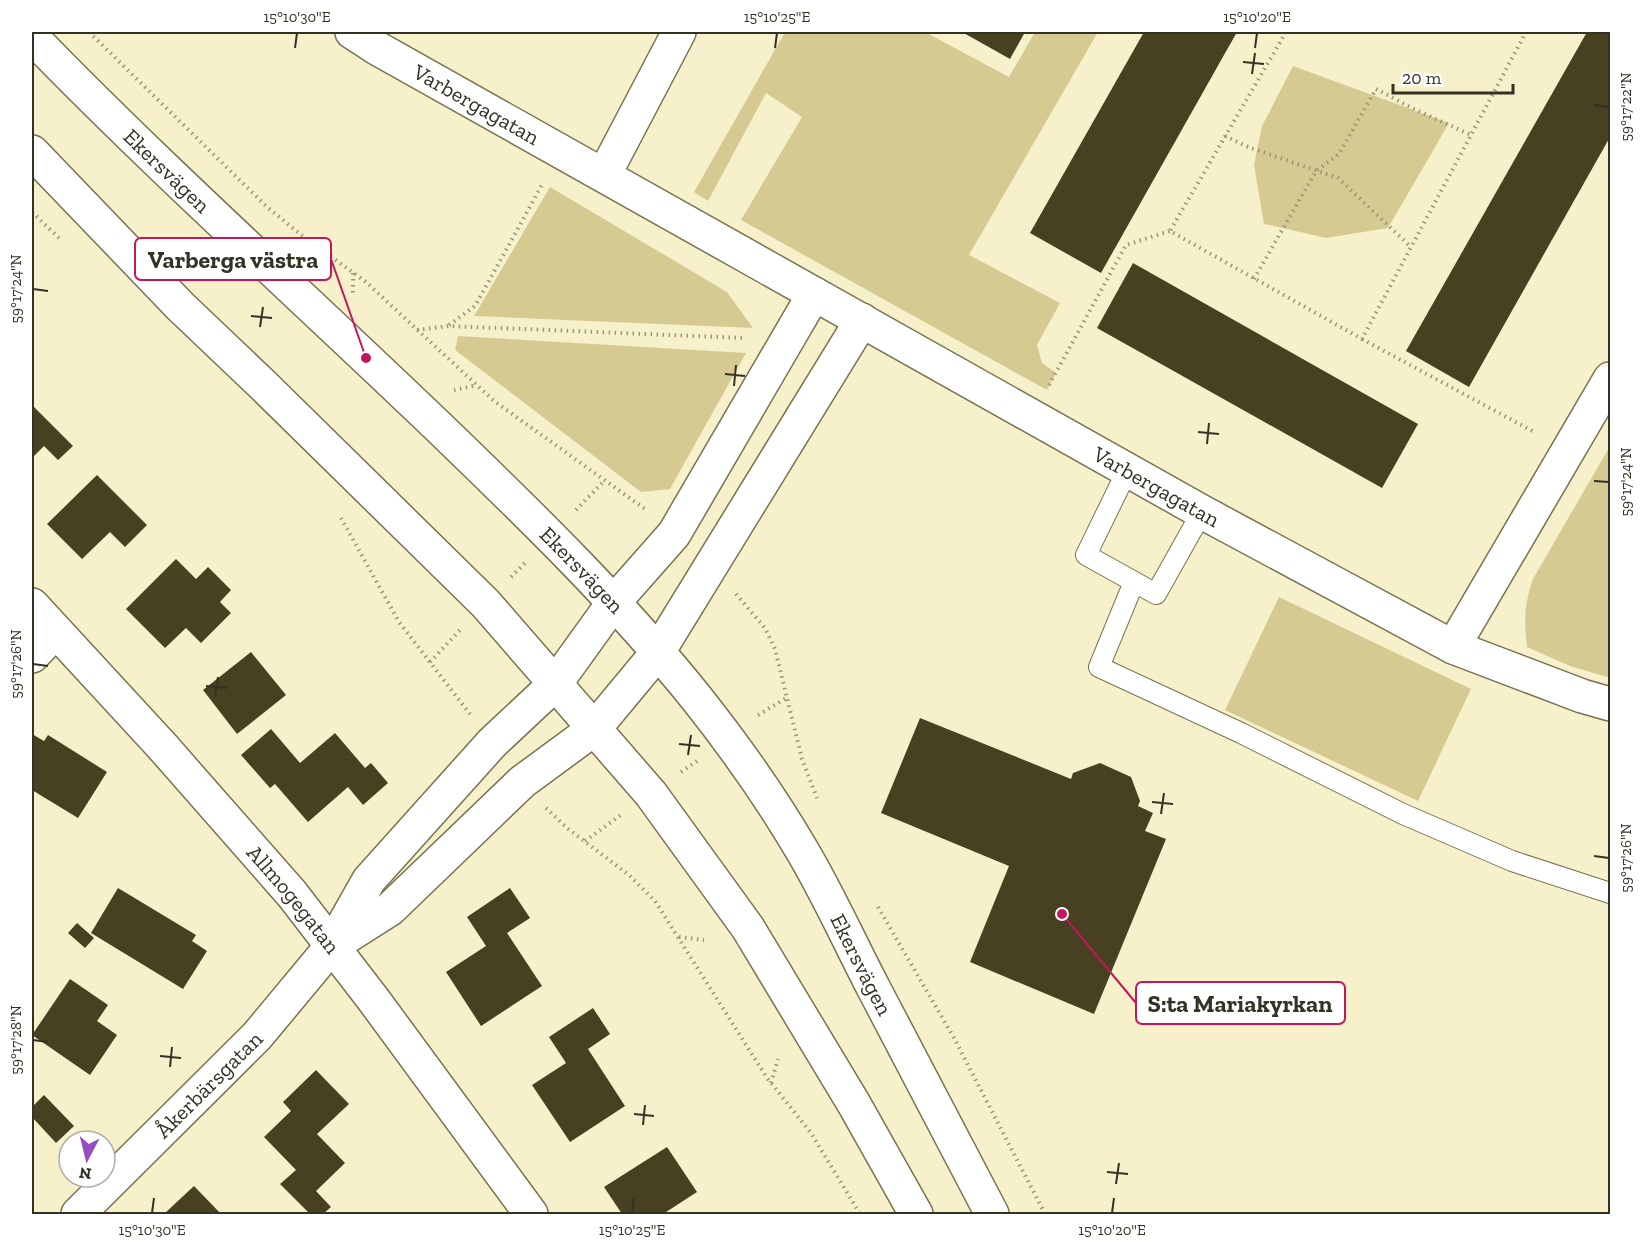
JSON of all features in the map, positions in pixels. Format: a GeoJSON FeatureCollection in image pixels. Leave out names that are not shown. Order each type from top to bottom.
{"type":"FeatureCollection","features":[{"type":"Feature","properties":{"kind":"street","name":"Varbergagatan"},"geometry":{"type":"LineString","coordinates":[[352,32],[1202,512],[1453,647],[1582,696],[1611,704]]}},
{"type":"Feature","properties":{"kind":"street"},"geometry":{"type":"LineString","coordinates":[[604,175],[679,32]]}},
{"type":"Feature","properties":{"kind":"street","name":"Ekersvägen"},"geometry":{"type":"LineString","coordinates":[[32,37],[95,102],[551,536],[658,652],[726,738],[803,853],[992,1215]]}},
{"type":"Feature","properties":{"kind":"street"},"geometry":{"type":"LineString","coordinates":[[32,152],[180,306],[486,604],[651,794],[748,928],[854,1104],[916,1215]]}},
{"type":"Feature","properties":{"kind":"street"},"geometry":{"type":"LineString","coordinates":[[614,602],[674,534],[814,294]]}},
{"type":"Feature","properties":{"kind":"street"},"geometry":{"type":"LineString","coordinates":[[658,652],[862,320]]}},
{"type":"Feature","properties":{"kind":"street"},"geometry":{"type":"LineString","coordinates":[[1453,647],[1611,378]]}},
{"type":"Feature","properties":{"kind":"street","name":"Åkerbärsgatan"},"geometry":{"type":"LineString","coordinates":[[78,1215],[257,1036],[331,947],[369,880],[492,743],[555,684],[614,602]]}},
{"type":"Feature","properties":{"kind":"street","name":"Allmogegatan"},"geometry":{"type":"LineString","coordinates":[[32,605],[170,754],[292,894],[331,947],[374,999],[531,1215]]}},
{"type":"Feature","properties":{"kind":"street"},"geometry":{"type":"LineString","coordinates":[[32,656],[55,632]]}},
{"type":"Feature","properties":{"kind":"street","name":"Åkerbärsgatan"},"geometry":{"type":"LineString","coordinates":[[331,947],[390,909],[522,782],[594,729],[658,652]]}},
{"type":"Feature","properties":{"kind":"lane"},"geometry":{"type":"LineString","coordinates":[[1128,469],[1086,555],[1156,594],[1202,512]]}},
{"type":"Feature","properties":{"kind":"lane"},"geometry":{"type":"LineString","coordinates":[[1134,582],[1099,667],[1241,733],[1403,814],[1512,861],[1611,893]]}},
{"type":"Feature","properties":{"kind":"path"},"geometry":{"type":"LineString","coordinates":[[89,32],[266,206],[366,282],[494,401],[650,512]]}},
{"type":"Feature","properties":{"kind":"path"},"geometry":{"type":"LineString","coordinates":[[1032,416],[1126,245],[1170,231],[1286,32]]}},
{"type":"Feature","properties":{"kind":"path"},"geometry":{"type":"LineString","coordinates":[[1362,339],[1527,32]]}},
{"type":"Feature","properties":{"kind":"path"},"geometry":{"type":"LineString","coordinates":[[1254,279],[1316,171],[1339,154],[1376,89],[1471,135]]}},
{"type":"Feature","properties":{"kind":"path"},"geometry":{"type":"LineString","coordinates":[[1225,136],[1248,147],[1338,178],[1411,247]]}},
{"type":"Feature","properties":{"kind":"path"},"geometry":{"type":"LineString","coordinates":[[449,326],[475,306],[560,151]]}},
{"type":"Feature","properties":{"kind":"path"},"geometry":{"type":"LineString","coordinates":[[32,212],[66,245]]}},
{"type":"Feature","properties":{"kind":"path"},"geometry":{"type":"LineString","coordinates":[[1170,231],[1362,339],[1569,450]]}},
{"type":"Feature","properties":{"kind":"path"},"geometry":{"type":"LineString","coordinates":[[353,273],[353,304]]}},
{"type":"Feature","properties":{"kind":"path"},"geometry":{"type":"LineString","coordinates":[[417,330],[449,326],[760,338],[781,351]]}},
{"type":"Feature","properties":{"kind":"path"},"geometry":{"type":"LineString","coordinates":[[451,390],[477,385]]}},
{"type":"Feature","properties":{"kind":"path"},"geometry":{"type":"LineString","coordinates":[[430,662],[605,480]]}},
{"type":"Feature","properties":{"kind":"path"},"geometry":{"type":"LineString","coordinates":[[337,511],[348,527],[399,622],[471,716]]}},
{"type":"Feature","properties":{"kind":"path"},"geometry":{"type":"LineString","coordinates":[[732,589],[765,628],[775,649],[802,759],[819,801]]}},
{"type":"Feature","properties":{"kind":"path"},"geometry":{"type":"LineString","coordinates":[[585,841],[726,738],[788,697]]}},
{"type":"Feature","properties":{"kind":"path"},"geometry":{"type":"LineString","coordinates":[[543,805],[567,828],[629,875],[655,901],[771,1083],[811,1133],[860,1215]]}},
{"type":"Feature","properties":{"kind":"path"},"geometry":{"type":"LineString","coordinates":[[876,904],[954,1038],[1045,1215]]}},
{"type":"Feature","properties":{"kind":"path"},"geometry":{"type":"LineString","coordinates":[[679,937],[704,940]]}},
{"type":"Feature","properties":{"kind":"path"},"geometry":{"type":"LineString","coordinates":[[771,1083],[778,1059]]}},
{"type":"Feature","properties":{"kind":"shaded area"},"geometry":{"type":"Polygon","coordinates":[[[785,32],[925,32],[1009,77],[1035,32],[1098,32],[969,255],[1060,303],[1037,345],[1042,363],[1056,373],[1047,390],[741,220],[802,117],[766,93],[708,201],[694,192],[785,32]]]}},
{"type":"Feature","properties":{"kind":"shaded area"},"geometry":{"type":"Polygon","coordinates":[[[1293,66],[1449,123],[1388,228],[1326,238],[1264,224],[1254,165],[1262,126],[1293,66]]]}},
{"type":"Feature","properties":{"kind":"shaded area"},"geometry":{"type":"Polygon","coordinates":[[[550,187],[727,292],[753,328],[474,316],[550,187]]]}},
{"type":"Feature","properties":{"kind":"shaded area"},"geometry":{"type":"Polygon","coordinates":[[[458,336],[746,353],[670,489],[641,492],[455,350],[458,336]]]}},
{"type":"Feature","properties":{"kind":"shaded area"},"geometry":{"type":"Polygon","coordinates":[[[1610,446],[1610,678],[1570,666],[1527,647],[1525,620],[1526,605],[1533,579],[1610,446]]]}},
{"type":"Feature","properties":{"kind":"shaded area"},"geometry":{"type":"Polygon","coordinates":[[[1279,597],[1471,689],[1418,801],[1225,710],[1279,597]]]}},
{"type":"Feature","properties":{"kind":"building"},"geometry":{"type":"Polygon","coordinates":[[[962,32],[1025,32],[1010,59],[962,32]]]}},
{"type":"Feature","properties":{"kind":"building"},"geometry":{"type":"Polygon","coordinates":[[[1144,32],[1237,32],[1101,273],[1030,233],[1144,32]]]}},
{"type":"Feature","properties":{"kind":"building"},"geometry":{"type":"Polygon","coordinates":[[[1587,32],[1610,32],[1610,137],[1469,387],[1406,351],[1587,32]]]}},
{"type":"Feature","properties":{"kind":"building"},"geometry":{"type":"Polygon","coordinates":[[[1133,263],[1418,424],[1382,488],[1097,328],[1133,263]]]}},
{"type":"Feature","properties":{"kind":"building"},"geometry":{"type":"Polygon","coordinates":[[[32,405],[73,446],[58,460],[44,446],[32,458],[32,405]]]}},
{"type":"Feature","properties":{"kind":"building"},"geometry":{"type":"Polygon","coordinates":[[[97,475],[147,525],[125,547],[110,532],[82,559],[47,524],[97,475]]]}},
{"type":"Feature","properties":{"kind":"building"},"geometry":{"type":"Polygon","coordinates":[[[176,559],[196,579],[208,567],[231,590],[220,602],[231,613],[201,643],[186,628],[165,648],[126,609],[176,559]]]}},
{"type":"Feature","properties":{"kind":"building"},"geometry":{"type":"Polygon","coordinates":[[[251,652],[286,695],[237,734],[203,690],[251,652]]]}},
{"type":"Feature","properties":{"kind":"building"},"geometry":{"type":"Polygon","coordinates":[[[920,718],[1071,779],[1073,773],[1100,763],[1131,777],[1140,801],[1138,806],[1153,813],[1145,831],[1166,839],[1094,1014],[970,962],[1009,866],[881,813],[920,718]]]}},
{"type":"Feature","properties":{"kind":"building"},"geometry":{"type":"Polygon","coordinates":[[[271,729],[300,763],[335,733],[365,768],[371,763],[388,783],[363,805],[348,787],[308,822],[275,784],[270,788],[241,755],[271,729]]]}},
{"type":"Feature","properties":{"kind":"building"},"geometry":{"type":"Polygon","coordinates":[[[32,734],[44,741],[48,735],[107,772],[78,818],[32,790],[32,734]]]}},
{"type":"Feature","properties":{"kind":"building"},"geometry":{"type":"Polygon","coordinates":[[[118,888],[196,935],[192,941],[207,951],[183,989],[91,933],[118,888]]]}},
{"type":"Feature","properties":{"kind":"building"},"geometry":{"type":"Polygon","coordinates":[[[510,888],[530,918],[507,933],[542,986],[481,1026],[446,972],[486,946],[467,917],[510,888]]]}},
{"type":"Feature","properties":{"kind":"building"},"geometry":{"type":"Polygon","coordinates":[[[77,923],[94,938],[85,948],[68,933],[77,923]]]}},
{"type":"Feature","properties":{"kind":"building"},"geometry":{"type":"Polygon","coordinates":[[[70,979],[108,1005],[97,1021],[117,1035],[90,1075],[32,1035],[70,979]]]}},
{"type":"Feature","properties":{"kind":"building"},"geometry":{"type":"Polygon","coordinates":[[[593,1008],[610,1034],[588,1049],[625,1106],[570,1142],[532,1085],[566,1063],[549,1037],[593,1008]]]}},
{"type":"Feature","properties":{"kind":"building"},"geometry":{"type":"Polygon","coordinates":[[[316,1070],[349,1104],[317,1134],[345,1163],[316,1191],[331,1207],[323,1214],[310,1214],[280,1184],[296,1170],[264,1137],[291,1111],[283,1102],[316,1070]]]}},
{"type":"Feature","properties":{"kind":"building"},"geometry":{"type":"Polygon","coordinates":[[[44,1095],[74,1126],[71,1129],[57,1129],[56,1143],[32,1117],[32,1107],[44,1095]]]}},
{"type":"Feature","properties":{"kind":"building"},"geometry":{"type":"Polygon","coordinates":[[[667,1147],[697,1192],[663,1214],[622,1214],[604,1187],[667,1147]]]}},
{"type":"Feature","properties":{"kind":"building"},"geometry":{"type":"Polygon","coordinates":[[[194,1186],[221,1214],[164,1214],[194,1186]]]}},
{"type":"Feature","properties":{"kind":"place","name":"Varberga västra"},"geometry":{"type":"Point","coordinates":[366,358]}},
{"type":"Feature","properties":{"kind":"place","name":"S:ta Mariakyrkan"},"geometry":{"type":"Point","coordinates":[1062,914]}}]}
